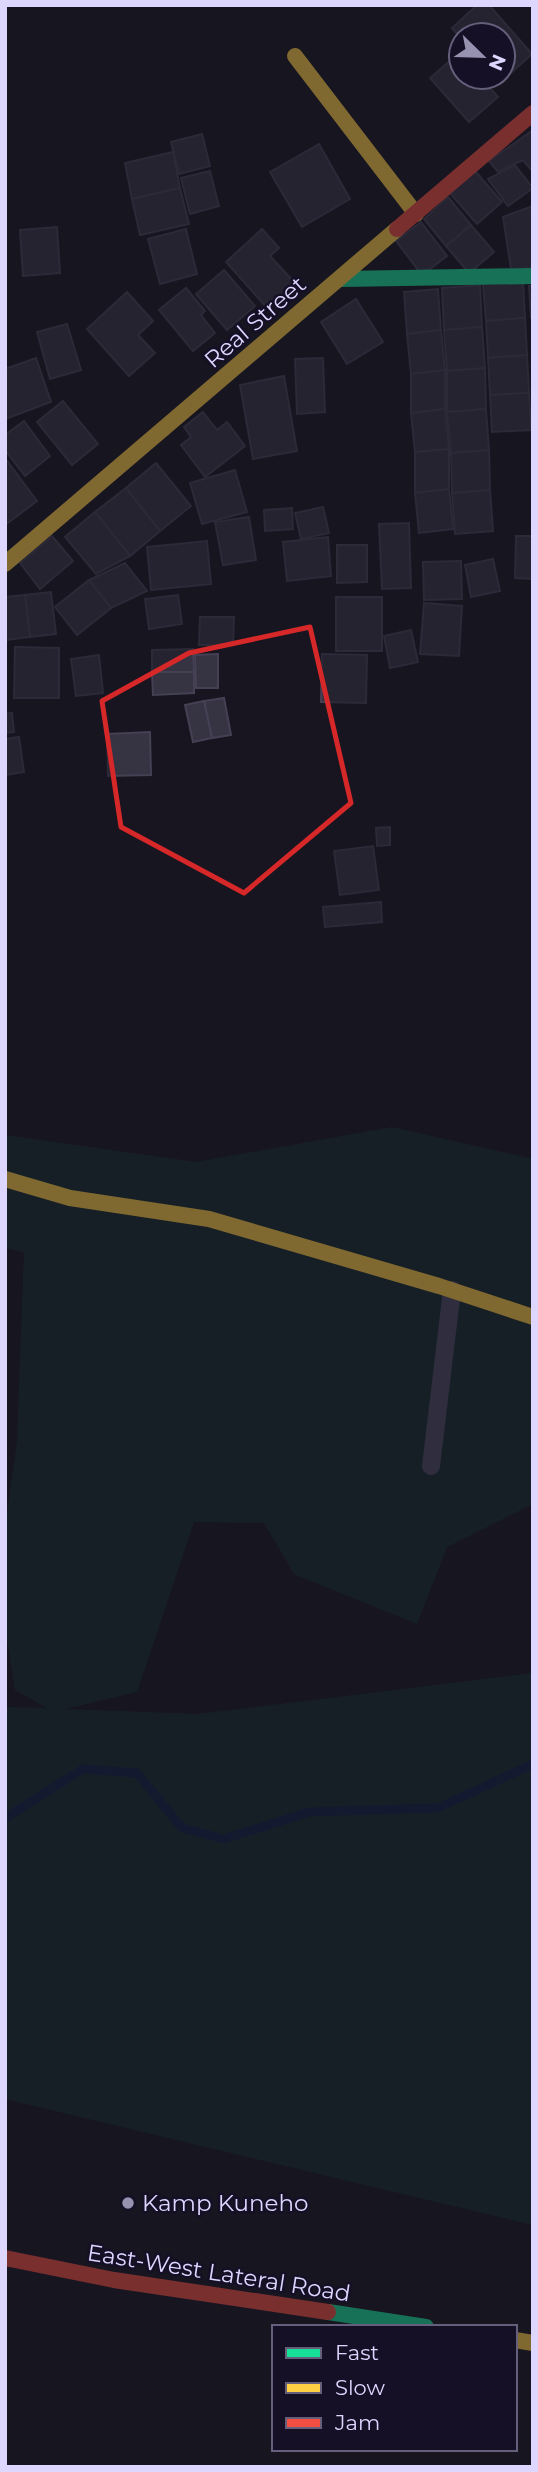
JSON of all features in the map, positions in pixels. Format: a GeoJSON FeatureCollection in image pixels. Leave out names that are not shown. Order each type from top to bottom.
{"type":"FeatureCollection","features":[{"type":"Feature","properties":{"kind":"main road"},"geometry":{"type":"LineString","coordinates":[[295,56],[416,214]]}},
{"type":"Feature","properties":{"kind":"main road","name":"Real Street"},"geometry":{"type":"LineString","coordinates":[[5,564],[533,113]]}},
{"type":"Feature","properties":{"kind":"main road"},"geometry":{"type":"LineString","coordinates":[[340,279],[533,275]]}},
{"type":"Feature","properties":{"kind":"main road"},"geometry":{"type":"LineString","coordinates":[[5,1179],[69,1198],[209,1219],[452,1290],[533,1317]]}},
{"type":"Feature","properties":{"kind":"main road","name":"East-West Lateral Road"},"geometry":{"type":"LineString","coordinates":[[5,2258],[114,2280],[413,2325]]}},
{"type":"Feature","properties":{"kind":"lane"},"geometry":{"type":"LineString","coordinates":[[432,1466],[452,1290]]}},
{"type":"Feature","properties":{"kind":"highlighted area"},"geometry":{"type":"Polygon","coordinates":[[[310,627],[351,803],[244,893],[121,827],[102,701],[189,653],[310,627]]]}},
{"type":"Feature","properties":{"kind":"green space"},"geometry":{"type":"Polygon","coordinates":[[[392,1127],[533,1159],[533,1504],[447,1547],[417,1624],[294,1574],[264,1523],[194,1522],[137,1692],[65,1709],[198,1714],[533,1673],[533,2225],[5,2099],[5,1707],[47,1708],[15,1690],[7,1639],[5,1528],[17,1441],[24,1252],[5,1248],[5,1135],[196,1162],[392,1127]]]}},
{"type":"Feature","properties":{"kind":"building"},"geometry":{"type":"Polygon","coordinates":[[[477,5],[489,5],[503,21],[460,21],[477,5]]]}},
{"type":"Feature","properties":{"kind":"building"},"geometry":{"type":"Polygon","coordinates":[[[517,37],[532,54],[517,68],[517,37]]]}},
{"type":"Feature","properties":{"kind":"building"},"geometry":{"type":"Polygon","coordinates":[[[447,63],[447,91],[493,91],[498,97],[469,122],[430,78],[447,63]]]}},
{"type":"Feature","properties":{"kind":"building"},"geometry":{"type":"Polygon","coordinates":[[[533,130],[533,172],[523,160],[498,172],[489,161],[533,130]]]}},
{"type":"Feature","properties":{"kind":"building"},"geometry":{"type":"Polygon","coordinates":[[[202,134],[210,166],[179,174],[171,142],[202,134]]]}},
{"type":"Feature","properties":{"kind":"building"},"geometry":{"type":"Polygon","coordinates":[[[319,144],[350,199],[302,227],[270,172],[319,144]]]}},
{"type":"Feature","properties":{"kind":"building"},"geometry":{"type":"Polygon","coordinates":[[[173,152],[180,188],[132,199],[125,163],[173,152]]]}},
{"type":"Feature","properties":{"kind":"building"},"geometry":{"type":"Polygon","coordinates":[[[515,165],[533,188],[508,206],[488,179],[515,165]]]}},
{"type":"Feature","properties":{"kind":"building"},"geometry":{"type":"Polygon","coordinates":[[[210,171],[219,206],[190,214],[181,178],[210,171]]]}},
{"type":"Feature","properties":{"kind":"building"},"geometry":{"type":"Polygon","coordinates":[[[475,171],[502,202],[477,224],[450,193],[475,171]]]}},
{"type":"Feature","properties":{"kind":"building"},"geometry":{"type":"Polygon","coordinates":[[[180,188],[189,224],[140,235],[132,199],[180,188]]]}},
{"type":"Feature","properties":{"kind":"building"},"geometry":{"type":"Polygon","coordinates":[[[448,197],[471,225],[446,246],[424,219],[448,197]]]}},
{"type":"Feature","properties":{"kind":"building"},"geometry":{"type":"Polygon","coordinates":[[[533,206],[533,268],[511,269],[503,217],[533,206]]]}},
{"type":"Feature","properties":{"kind":"building"},"geometry":{"type":"Polygon","coordinates":[[[421,222],[447,256],[422,275],[396,241],[421,222]]]}},
{"type":"Feature","properties":{"kind":"building"},"geometry":{"type":"Polygon","coordinates":[[[471,225],[494,252],[469,273],[446,246],[471,225]]]}},
{"type":"Feature","properties":{"kind":"building"},"geometry":{"type":"Polygon","coordinates":[[[57,227],[60,273],[23,276],[20,230],[57,227]]]}},
{"type":"Feature","properties":{"kind":"building"},"geometry":{"type":"Polygon","coordinates":[[[186,229],[197,274],[160,284],[148,239],[186,229]]]}},
{"type":"Feature","properties":{"kind":"building"},"geometry":{"type":"Polygon","coordinates":[[[262,229],[279,248],[270,256],[296,284],[268,309],[226,262],[262,229]]]}},
{"type":"Feature","properties":{"kind":"building"},"geometry":{"type":"Polygon","coordinates":[[[224,270],[255,306],[227,330],[196,294],[224,270]]]}},
{"type":"Feature","properties":{"kind":"building"},"geometry":{"type":"Polygon","coordinates":[[[523,281],[525,318],[486,321],[483,283],[523,281]]]}},
{"type":"Feature","properties":{"kind":"building"},"geometry":{"type":"Polygon","coordinates":[[[480,285],[482,327],[444,330],[442,288],[480,285]]]}},
{"type":"Feature","properties":{"kind":"building"},"geometry":{"type":"Polygon","coordinates":[[[529,286],[533,286],[533,318],[531,318],[529,286]]]}},
{"type":"Feature","properties":{"kind":"building"},"geometry":{"type":"Polygon","coordinates":[[[186,288],[205,311],[201,315],[215,333],[193,351],[159,310],[186,288]]]}},
{"type":"Feature","properties":{"kind":"building"},"geometry":{"type":"Polygon","coordinates":[[[438,289],[441,330],[407,334],[404,292],[438,289]]]}},
{"type":"Feature","properties":{"kind":"building"},"geometry":{"type":"Polygon","coordinates":[[[127,292],[153,321],[138,335],[155,353],[129,376],[87,329],[127,292]]]}},
{"type":"Feature","properties":{"kind":"building"},"geometry":{"type":"Polygon","coordinates":[[[356,299],[383,342],[347,364],[321,322],[356,299]]]}},
{"type":"Feature","properties":{"kind":"building"},"geometry":{"type":"Polygon","coordinates":[[[525,318],[527,355],[488,358],[486,321],[525,318]]]}},
{"type":"Feature","properties":{"kind":"building"},"geometry":{"type":"Polygon","coordinates":[[[67,324],[81,370],[50,379],[37,332],[67,324]]]}},
{"type":"Feature","properties":{"kind":"building"},"geometry":{"type":"Polygon","coordinates":[[[482,327],[485,368],[447,371],[444,330],[482,327]]]}},
{"type":"Feature","properties":{"kind":"building"},"geometry":{"type":"Polygon","coordinates":[[[441,330],[445,370],[411,374],[407,334],[441,330]]]}},
{"type":"Feature","properties":{"kind":"building"},"geometry":{"type":"Polygon","coordinates":[[[527,355],[529,393],[490,395],[488,358],[527,355]]]}},
{"type":"Feature","properties":{"kind":"building"},"geometry":{"type":"Polygon","coordinates":[[[36,358],[51,402],[5,419],[5,369],[36,358]]]}},
{"type":"Feature","properties":{"kind":"building"},"geometry":{"type":"Polygon","coordinates":[[[323,358],[325,412],[297,414],[295,359],[323,358]]]}},
{"type":"Feature","properties":{"kind":"building"},"geometry":{"type":"Polygon","coordinates":[[[485,368],[486,409],[447,412],[447,371],[485,368]]]}},
{"type":"Feature","properties":{"kind":"building"},"geometry":{"type":"Polygon","coordinates":[[[445,370],[445,409],[411,413],[411,374],[445,370]]]}},
{"type":"Feature","properties":{"kind":"building"},"geometry":{"type":"Polygon","coordinates":[[[284,376],[297,451],[253,459],[240,385],[284,376]]]}},
{"type":"Feature","properties":{"kind":"building"},"geometry":{"type":"Polygon","coordinates":[[[529,393],[531,430],[492,432],[490,395],[529,393]]]}},
{"type":"Feature","properties":{"kind":"building"},"geometry":{"type":"Polygon","coordinates":[[[63,401],[98,444],[72,465],[37,422],[63,401]]]}},
{"type":"Feature","properties":{"kind":"building"},"geometry":{"type":"Polygon","coordinates":[[[445,409],[449,449],[415,452],[411,413],[445,409]]]}},
{"type":"Feature","properties":{"kind":"building"},"geometry":{"type":"Polygon","coordinates":[[[486,409],[489,450],[451,453],[447,412],[486,409]]]}},
{"type":"Feature","properties":{"kind":"building"},"geometry":{"type":"Polygon","coordinates":[[[203,412],[217,430],[227,422],[245,446],[205,477],[181,445],[191,437],[184,427],[203,412]]]}},
{"type":"Feature","properties":{"kind":"building"},"geometry":{"type":"Polygon","coordinates":[[[24,421],[50,456],[25,476],[5,450],[5,435],[24,421]]]}},
{"type":"Feature","properties":{"kind":"building"},"geometry":{"type":"Polygon","coordinates":[[[449,449],[449,489],[415,493],[415,452],[449,449]]]}},
{"type":"Feature","properties":{"kind":"building"},"geometry":{"type":"Polygon","coordinates":[[[489,450],[490,490],[452,493],[451,453],[489,450]]]}},
{"type":"Feature","properties":{"kind":"building"},"geometry":{"type":"Polygon","coordinates":[[[5,458],[37,501],[5,525],[5,458]]]}},
{"type":"Feature","properties":{"kind":"building"},"geometry":{"type":"Polygon","coordinates":[[[156,463],[191,506],[160,531],[126,488],[156,463]]]}},
{"type":"Feature","properties":{"kind":"building"},"geometry":{"type":"Polygon","coordinates":[[[235,470],[247,512],[202,524],[190,483],[235,470]]]}},
{"type":"Feature","properties":{"kind":"building"},"geometry":{"type":"Polygon","coordinates":[[[126,488],[160,531],[130,556],[95,512],[126,488]]]}},
{"type":"Feature","properties":{"kind":"building"},"geometry":{"type":"Polygon","coordinates":[[[449,489],[453,529],[419,533],[415,493],[449,489]]]}},
{"type":"Feature","properties":{"kind":"building"},"geometry":{"type":"Polygon","coordinates":[[[490,490],[493,531],[455,534],[452,493],[490,490]]]}},
{"type":"Feature","properties":{"kind":"building"},"geometry":{"type":"Polygon","coordinates":[[[323,507],[329,533],[301,539],[295,513],[323,507]]]}},
{"type":"Feature","properties":{"kind":"building"},"geometry":{"type":"Polygon","coordinates":[[[292,508],[293,529],[265,531],[264,510],[292,508]]]}},
{"type":"Feature","properties":{"kind":"building"},"geometry":{"type":"Polygon","coordinates":[[[95,512],[130,556],[96,574],[65,537],[95,512]]]}},
{"type":"Feature","properties":{"kind":"building"},"geometry":{"type":"Polygon","coordinates":[[[249,517],[256,560],[223,565],[215,522],[249,517]]]}},
{"type":"Feature","properties":{"kind":"building"},"geometry":{"type":"Polygon","coordinates":[[[409,523],[411,588],[382,589],[379,524],[409,523]]]}},
{"type":"Feature","properties":{"kind":"building"},"geometry":{"type":"Polygon","coordinates":[[[52,536],[73,561],[40,589],[20,563],[52,536]]]}},
{"type":"Feature","properties":{"kind":"building"},"geometry":{"type":"Polygon","coordinates":[[[516,536],[533,536],[533,579],[515,578],[516,536]]]}},
{"type":"Feature","properties":{"kind":"building"},"geometry":{"type":"Polygon","coordinates":[[[328,537],[331,576],[287,581],[283,542],[328,537]]]}},
{"type":"Feature","properties":{"kind":"building"},"geometry":{"type":"Polygon","coordinates":[[[207,541],[211,584],[151,590],[147,547],[207,541]]]}},
{"type":"Feature","properties":{"kind":"building"},"geometry":{"type":"Polygon","coordinates":[[[337,545],[367,545],[367,582],[337,583],[337,545]]]}},
{"type":"Feature","properties":{"kind":"building"},"geometry":{"type":"Polygon","coordinates":[[[493,559],[500,591],[471,597],[465,565],[493,559]]]}},
{"type":"Feature","properties":{"kind":"building"},"geometry":{"type":"Polygon","coordinates":[[[461,561],[462,599],[424,600],[423,562],[461,561]]]}},
{"type":"Feature","properties":{"kind":"building"},"geometry":{"type":"Polygon","coordinates":[[[125,563],[147,591],[111,608],[89,580],[125,563]]]}},
{"type":"Feature","properties":{"kind":"building"},"geometry":{"type":"Polygon","coordinates":[[[89,580],[111,608],[77,635],[55,607],[89,580]]]}},
{"type":"Feature","properties":{"kind":"building"},"geometry":{"type":"Polygon","coordinates":[[[51,592],[56,634],[30,637],[25,595],[51,592]]]}},
{"type":"Feature","properties":{"kind":"building"},"geometry":{"type":"Polygon","coordinates":[[[25,595],[30,637],[5,640],[5,597],[25,595]]]}},
{"type":"Feature","properties":{"kind":"building"},"geometry":{"type":"Polygon","coordinates":[[[178,595],[182,624],[149,629],[145,599],[178,595]]]}},
{"type":"Feature","properties":{"kind":"building"},"geometry":{"type":"Polygon","coordinates":[[[336,597],[382,597],[382,651],[336,651],[336,597]]]}},
{"type":"Feature","properties":{"kind":"building"},"geometry":{"type":"Polygon","coordinates":[[[424,603],[462,606],[459,656],[420,654],[424,603]]]}},
{"type":"Feature","properties":{"kind":"building"},"geometry":{"type":"Polygon","coordinates":[[[200,617],[234,617],[233,645],[199,645],[200,617]]]}},
{"type":"Feature","properties":{"kind":"building"},"geometry":{"type":"Polygon","coordinates":[[[411,630],[418,662],[390,668],[384,636],[411,630]]]}},
{"type":"Feature","properties":{"kind":"building"},"geometry":{"type":"Polygon","coordinates":[[[15,647],[59,648],[59,698],[14,698],[15,647]]]}},
{"type":"Feature","properties":{"kind":"building"},"geometry":{"type":"Polygon","coordinates":[[[193,649],[194,672],[152,672],[152,650],[193,649]]]}},
{"type":"Feature","properties":{"kind":"building"},"geometry":{"type":"Polygon","coordinates":[[[218,654],[218,688],[196,688],[195,655],[218,654]]]}},
{"type":"Feature","properties":{"kind":"building"},"geometry":{"type":"Polygon","coordinates":[[[322,654],[367,655],[366,703],[321,702],[322,654]]]}},
{"type":"Feature","properties":{"kind":"building"},"geometry":{"type":"Polygon","coordinates":[[[99,655],[103,693],[76,696],[71,659],[99,655]]]}},
{"type":"Feature","properties":{"kind":"building"},"geometry":{"type":"Polygon","coordinates":[[[152,672],[194,672],[194,693],[153,695],[152,672]]]}},
{"type":"Feature","properties":{"kind":"building"},"geometry":{"type":"Polygon","coordinates":[[[224,698],[231,735],[212,738],[204,701],[224,698]]]}},
{"type":"Feature","properties":{"kind":"building"},"geometry":{"type":"Polygon","coordinates":[[[204,701],[212,738],[193,742],[185,705],[204,701]]]}},
{"type":"Feature","properties":{"kind":"building"},"geometry":{"type":"Polygon","coordinates":[[[12,713],[14,732],[5,733],[5,714],[12,713]]]}},
{"type":"Feature","properties":{"kind":"building"},"geometry":{"type":"Polygon","coordinates":[[[150,732],[151,775],[108,776],[107,734],[150,732]]]}},
{"type":"Feature","properties":{"kind":"building"},"geometry":{"type":"Polygon","coordinates":[[[19,737],[24,772],[5,775],[5,739],[19,737]]]}},
{"type":"Feature","properties":{"kind":"building"},"geometry":{"type":"Polygon","coordinates":[[[390,827],[390,845],[377,846],[376,828],[390,827]]]}},
{"type":"Feature","properties":{"kind":"building"},"geometry":{"type":"Polygon","coordinates":[[[373,846],[379,890],[340,895],[334,851],[373,846]]]}},
{"type":"Feature","properties":{"kind":"building"},"geometry":{"type":"Polygon","coordinates":[[[381,902],[382,922],[325,927],[323,907],[381,902]]]}},
{"type":"Feature","properties":{"kind":"waterway"},"geometry":{"type":"LineString","coordinates":[[5,1818],[83,1769],[137,1773],[182,1828],[224,1839],[309,1812],[438,1808],[533,1764]]}},
{"type":"Feature","properties":{"kind":"traffic: fast"},"geometry":{"type":"LineString","coordinates":[[340,279],[533,276]]}},
{"type":"Feature","properties":{"kind":"traffic: fast"},"geometry":{"type":"LineString","coordinates":[[328,2312],[413,2325]]}},
{"type":"Feature","properties":{"kind":"traffic: slow"},"geometry":{"type":"LineString","coordinates":[[295,56],[416,214]]}},
{"type":"Feature","properties":{"kind":"traffic: slow"},"geometry":{"type":"LineString","coordinates":[[5,564],[397,229]]}},
{"type":"Feature","properties":{"kind":"traffic: slow"},"geometry":{"type":"LineString","coordinates":[[5,1179],[70,1198],[209,1219],[439,1286],[533,1317]]}},
{"type":"Feature","properties":{"kind":"traffic: slow"},"geometry":{"type":"LineString","coordinates":[[517,2340],[533,2343]]}},
{"type":"Feature","properties":{"kind":"traffic: jam"},"geometry":{"type":"LineString","coordinates":[[397,229],[533,113]]}},
{"type":"Feature","properties":{"kind":"traffic: jam"},"geometry":{"type":"LineString","coordinates":[[5,2258],[114,2280],[328,2312]]}},
{"type":"Feature","properties":{"kind":"place","name":"Kamp Kuneho"},"geometry":{"type":"Point","coordinates":[128,2203]}}]}
